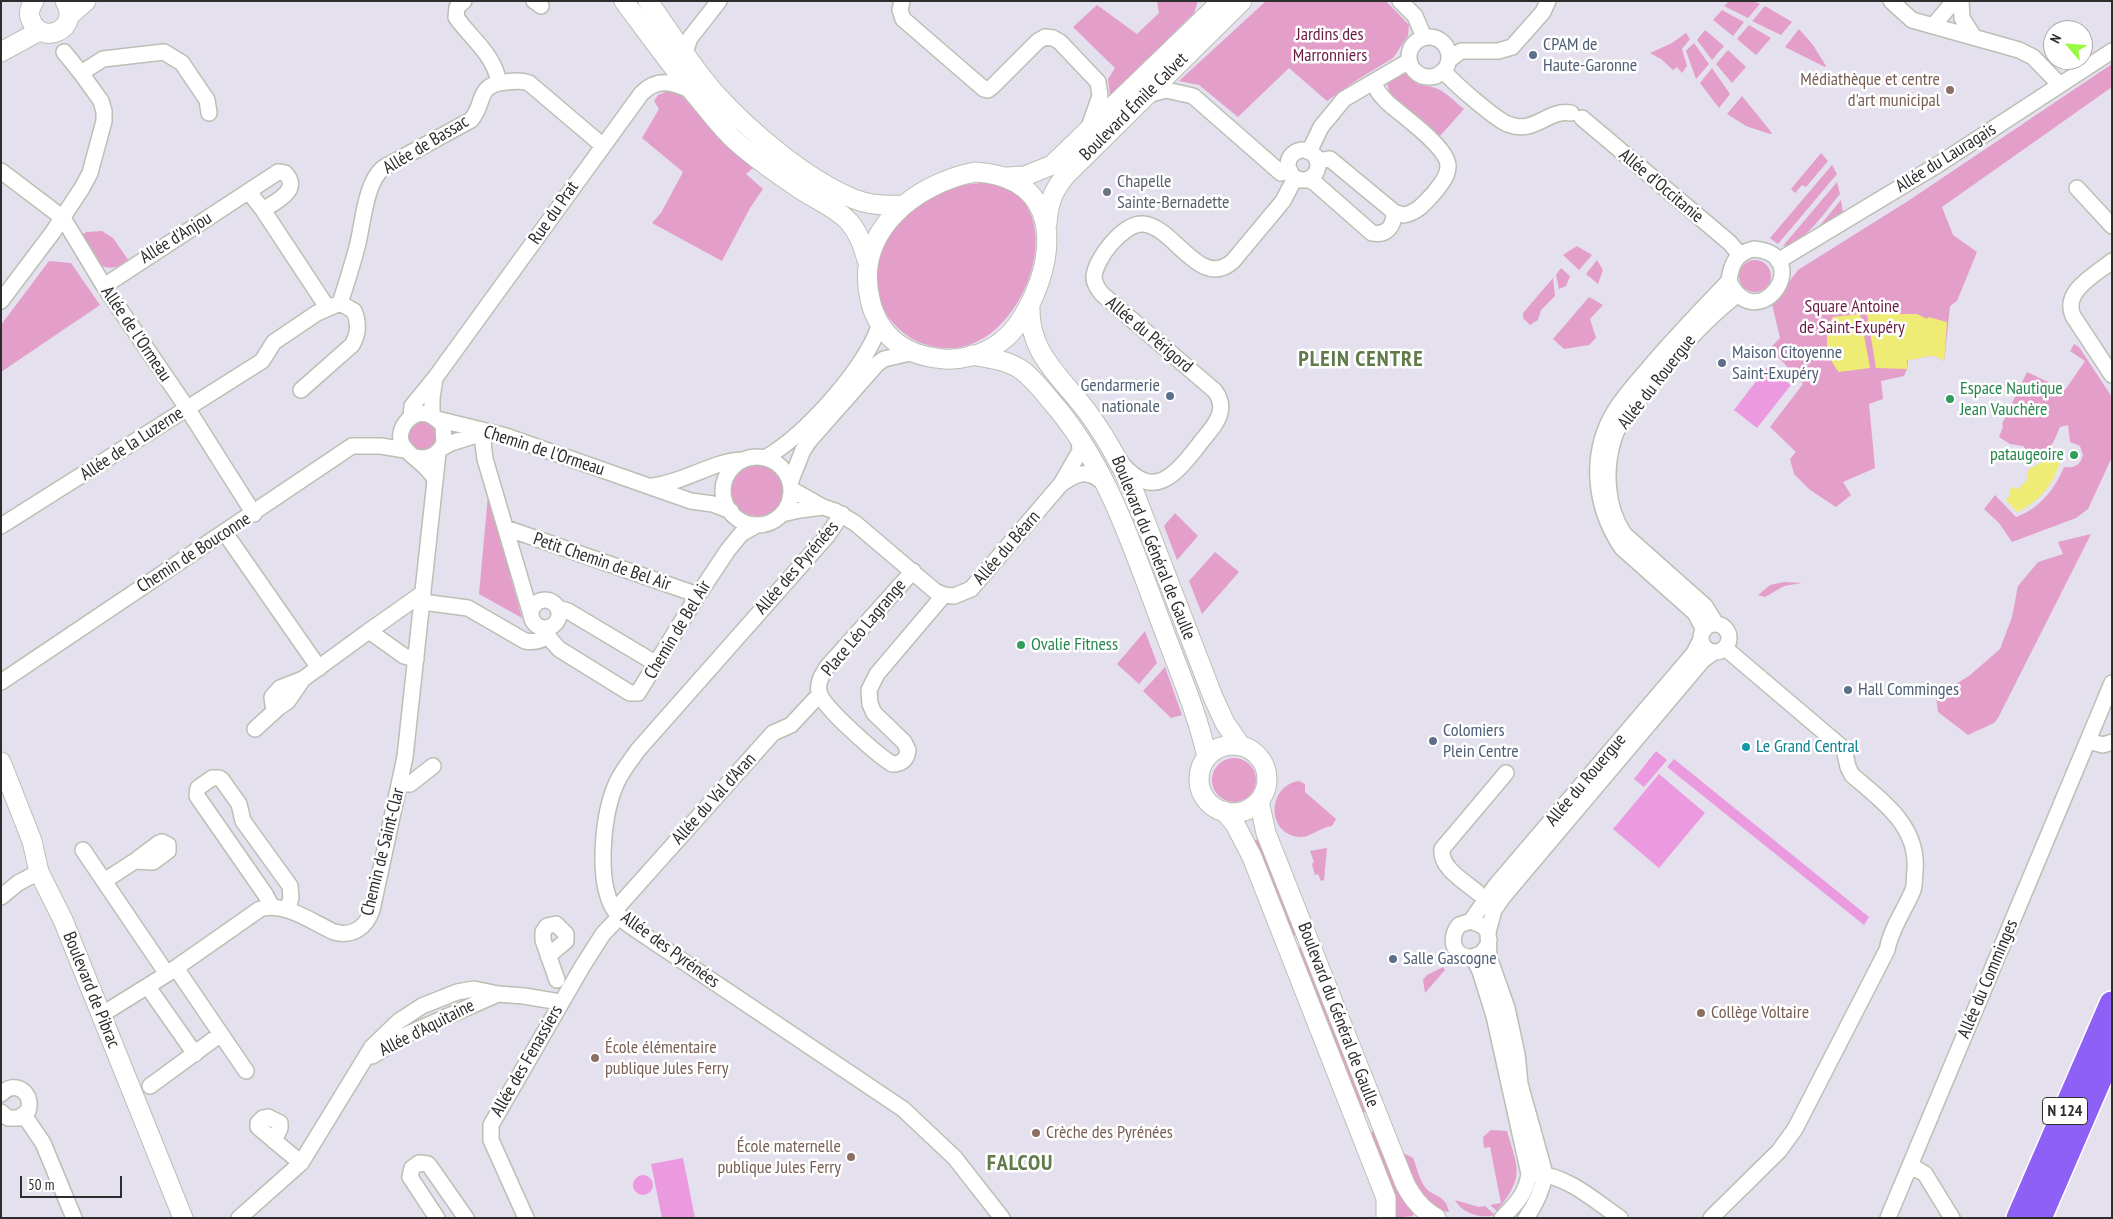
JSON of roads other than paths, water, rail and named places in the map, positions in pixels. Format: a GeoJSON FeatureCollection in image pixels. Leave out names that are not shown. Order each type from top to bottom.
{"type":"FeatureCollection","features":[{"type":"Feature","properties":{"kind":"highway","name":"N 124"},"geometry":{"type":"LineString","coordinates":[[2019,1218],[2112,1004]]}},
{"type":"Feature","properties":{"kind":"highway","name":"N 124"},"geometry":{"type":"LineString","coordinates":[[2039,1218],[2112,1049]]}},
{"type":"Feature","properties":{"kind":"street"},"geometry":{"type":"LineString","coordinates":[[33,11],[45,33],[54,34],[60,31],[68,21],[68,8],[86,1]]}},
{"type":"Feature","properties":{"kind":"street"},"geometry":{"type":"LineString","coordinates":[[464,1],[456,10],[456,17],[488,54],[498,74],[499,82],[521,81],[529,83],[602,145]]}},
{"type":"Feature","properties":{"kind":"street"},"geometry":{"type":"LineString","coordinates":[[624,1],[692,91],[738,143],[801,189],[845,216],[862,241],[867,260]]}},
{"type":"Feature","properties":{"kind":"street"},"geometry":{"type":"LineString","coordinates":[[648,1],[713,90],[744,122],[794,163],[854,199],[888,206],[903,205]]}},
{"type":"Feature","properties":{"kind":"street"},"geometry":{"type":"LineString","coordinates":[[685,53],[690,38],[718,1]]}},
{"type":"Feature","properties":{"kind":"street"},"geometry":{"type":"LineString","coordinates":[[902,1],[900,10],[903,19],[984,89],[988,90],[993,86],[1038,41],[1045,37],[1056,40],[1098,82],[1100,96],[1088,130]]}},
{"type":"Feature","properties":{"kind":"street","name":"Boulevard Émile Calvet"},"geometry":{"type":"LineString","coordinates":[[1007,177],[1025,176],[1052,165],[1222,1]]}},
{"type":"Feature","properties":{"kind":"street","name":"Boulevard Émile Calvet"},"geometry":{"type":"LineString","coordinates":[[1030,305],[1044,265],[1047,250],[1048,206],[1055,187],[1242,1]]}},
{"type":"Feature","properties":{"kind":"street"},"geometry":{"type":"LineString","coordinates":[[1400,1],[1416,16],[1424,37]]}},
{"type":"Feature","properties":{"kind":"street"},"geometry":{"type":"LineString","coordinates":[[1446,66],[1449,54],[1443,42],[1437,38],[1424,37],[1418,40],[1410,49],[1409,61],[1411,67],[1421,75],[1433,77],[1446,66],[1461,51],[1498,50],[1512,47],[1543,12],[1548,1]]}},
{"type":"Feature","properties":{"kind":"street"},"geometry":{"type":"LineString","coordinates":[[1891,1],[1912,20],[2019,50],[2033,57],[2060,85]]}},
{"type":"Feature","properties":{"kind":"street"},"geometry":{"type":"LineString","coordinates":[[1933,26],[1954,1]]}},
{"type":"Feature","properties":{"kind":"street"},"geometry":{"type":"LineString","coordinates":[[1961,1],[1962,18],[1974,37]]}},
{"type":"Feature","properties":{"kind":"street"},"geometry":{"type":"LineString","coordinates":[[1,41],[33,11]]}},
{"type":"Feature","properties":{"kind":"street"},"geometry":{"type":"LineString","coordinates":[[1,52],[34,34],[33,11]]}},
{"type":"Feature","properties":{"kind":"street","name":"Allée du Lauragais"},"geometry":{"type":"LineString","coordinates":[[1778,261],[1939,164],[2112,51]]}},
{"type":"Feature","properties":{"kind":"street"},"geometry":{"type":"LineString","coordinates":[[1,301],[82,188],[90,173],[104,121],[101,101],[64,52]]}},
{"type":"Feature","properties":{"kind":"street"},"geometry":{"type":"LineString","coordinates":[[81,73],[102,59],[164,52],[182,63],[207,100],[209,113]]}},
{"type":"Feature","properties":{"kind":"street"},"geometry":{"type":"LineString","coordinates":[[1297,176],[1315,174],[1313,156],[1321,127],[1344,99],[1409,61]]}},
{"type":"Feature","properties":{"kind":"street","name":"Allée d'Occitanie"},"geometry":{"type":"LineString","coordinates":[[1446,66],[1469,94],[1506,123],[1524,126],[1534,124],[1553,114],[1577,116],[1730,243],[1740,254]]}},
{"type":"Feature","properties":{"kind":"street","name":"Allée de Bassac"},"geometry":{"type":"LineString","coordinates":[[333,305],[357,247],[370,189],[377,175],[383,168],[471,120],[476,113],[483,91],[499,82]]}},
{"type":"Feature","properties":{"kind":"street","name":"Rue du Prat"},"geometry":{"type":"LineString","coordinates":[[408,420],[412,406],[498,292],[633,104],[651,85],[664,82],[670,82],[692,91]]}},
{"type":"Feature","properties":{"kind":"street"},"geometry":{"type":"LineString","coordinates":[[1297,176],[1289,161],[1299,151],[1330,159],[1394,212],[1403,215],[1419,209],[1443,182],[1448,170],[1448,160],[1441,149],[1387,102],[1373,82]]}},
{"type":"Feature","properties":{"kind":"street"},"geometry":{"type":"LineString","coordinates":[[1146,95],[1166,90],[1193,96],[1281,173],[1297,176],[1315,183],[1372,233],[1377,234],[1388,230],[1392,223],[1394,212]]}},
{"type":"Feature","properties":{"kind":"street","name":"Allée de l'Ormeau"},"geometry":{"type":"LineString","coordinates":[[1,171],[62,218],[104,286],[187,408],[254,514]]}},
{"type":"Feature","properties":{"kind":"street","name":"Allée d'Anjou"},"geometry":{"type":"LineString","coordinates":[[104,286],[278,172],[285,173],[290,178],[292,184],[287,194],[263,210]]}},
{"type":"Feature","properties":{"kind":"street"},"geometry":{"type":"LineString","coordinates":[[1030,305],[1004,340],[990,348],[958,359],[943,359],[914,352],[898,345],[889,337],[880,323],[872,307],[866,283],[867,260],[872,244],[903,205],[922,192],[959,175],[975,172],[992,173],[1007,177],[1021,185],[1031,196],[1041,209],[1047,225]]}},
{"type":"Feature","properties":{"kind":"street","name":"Allée du Périgord"},"geometry":{"type":"LineString","coordinates":[[1120,462],[1129,472],[1146,481],[1157,482],[1168,479],[1182,465],[1216,421],[1221,406],[1219,396],[1215,391],[1102,294],[1094,279],[1101,259],[1125,229],[1141,224],[1158,230],[1205,267],[1215,270],[1228,266],[1283,201],[1297,176]]}},
{"type":"Feature","properties":{"kind":"street"},"geometry":{"type":"LineString","coordinates":[[2077,188],[2112,226]]}},
{"type":"Feature","properties":{"kind":"street"},"geometry":{"type":"LineString","coordinates":[[249,192],[333,305],[354,311],[358,326],[355,340],[302,390]]}},
{"type":"Feature","properties":{"kind":"street"},"geometry":{"type":"LineString","coordinates":[[1711,1218],[1788,1140],[1887,950],[1889,940],[1913,888],[1916,860],[1909,832],[1896,814],[1852,775],[1844,749],[1720,650],[1705,648],[1707,631],[1695,613],[1622,548],[1605,518],[1599,491],[1598,464],[1600,446],[1605,430],[1616,409],[1664,350],[1729,281],[1734,261],[1740,254],[1754,249],[1763,250],[1771,254],[1778,261],[1782,271],[1781,282],[1776,292],[1761,301],[1753,301],[1738,294],[1729,281]]}},
{"type":"Feature","properties":{"kind":"street"},"geometry":{"type":"LineString","coordinates":[[2112,261],[2076,290],[2070,306],[2073,316],[2112,375]]}},
{"type":"Feature","properties":{"kind":"street","name":"Allée du Rouergue"},"geometry":{"type":"LineString","coordinates":[[1471,921],[1496,885],[1694,653],[1707,631],[1705,606],[1624,534],[1619,526],[1610,499],[1609,466],[1615,437],[1626,416],[1693,333],[1715,311],[1738,294]]}},
{"type":"Feature","properties":{"kind":"street","name":"Allée de la Luzerne"},"geometry":{"type":"LineString","coordinates":[[1,526],[262,361],[274,342],[333,305]]}},
{"type":"Feature","properties":{"kind":"street","name":"Boulevard du Général de Gaulle"},"geometry":{"type":"LineString","coordinates":[[1030,305],[1029,319],[1038,348],[1046,361],[1086,410],[1120,462],[1134,492],[1213,697],[1225,723],[1241,746]]}},
{"type":"Feature","properties":{"kind":"street"},"geometry":{"type":"LineString","coordinates":[[765,458],[801,432],[854,372],[869,350],[880,323]]}},
{"type":"Feature","properties":{"kind":"street"},"geometry":{"type":"LineString","coordinates":[[782,514],[789,503],[791,486],[803,450],[817,431],[871,370],[884,359],[914,352]]}},
{"type":"Feature","properties":{"kind":"street","name":"Boulevard du Général de Gaulle"},"geometry":{"type":"LineString","coordinates":[[972,355],[1006,362],[1022,371],[1062,413],[1079,437],[1110,491],[1200,726],[1207,757]]}},
{"type":"Feature","properties":{"kind":"street"},"geometry":{"type":"LineString","coordinates":[[434,417],[435,378]]}},
{"type":"Feature","properties":{"kind":"street"},"geometry":{"type":"LineString","coordinates":[[434,478],[426,466],[410,453],[401,442],[400,432],[408,420],[420,414],[434,417],[443,425],[445,436],[440,450]]}},
{"type":"Feature","properties":{"kind":"street","name":"Chemin de l'Ormeau"},"geometry":{"type":"LineString","coordinates":[[434,417],[506,436],[691,501],[713,504],[732,513]]}},
{"type":"Feature","properties":{"kind":"street","name":"Chemin de Bouconne"},"geometry":{"type":"LineString","coordinates":[[367,445],[408,420]]}},
{"type":"Feature","properties":{"kind":"street"},"geometry":{"type":"LineString","coordinates":[[410,453],[426,458],[451,443],[487,432]]}},
{"type":"Feature","properties":{"kind":"street"},"geometry":{"type":"LineString","coordinates":[[487,432],[483,443],[483,451],[531,615]]}},
{"type":"Feature","properties":{"kind":"street","name":"Allée du Béarn"},"geometry":{"type":"LineString","coordinates":[[944,595],[960,595],[971,589],[1062,484],[1080,451],[1079,437]]}},
{"type":"Feature","properties":{"kind":"street","name":"Chemin de Bouconne"},"geometry":{"type":"LineString","coordinates":[[1,682],[22,666],[254,514],[352,446],[367,445],[410,453]]}},
{"type":"Feature","properties":{"kind":"street","name":"Chemin de Saint-Clar"},"geometry":{"type":"LineString","coordinates":[[279,909],[338,933],[355,931],[365,924],[372,910],[405,757],[434,478],[440,450]]}},
{"type":"Feature","properties":{"kind":"street"},"geometry":{"type":"LineString","coordinates":[[823,507],[782,514],[768,523],[747,523],[732,513],[726,502],[724,485],[731,471],[744,460],[754,457],[765,458],[781,467],[791,486],[823,507],[842,514],[913,571],[931,588],[944,595]]}},
{"type":"Feature","properties":{"kind":"street","name":"Chemin de l'Ormeau"},"geometry":{"type":"LineString","coordinates":[[650,486],[671,483],[729,462],[744,460]]}},
{"type":"Feature","properties":{"kind":"street","name":"Allée du Béarn"},"geometry":{"type":"LineString","coordinates":[[1062,484],[1080,474],[1091,474],[1110,491]]}},
{"type":"Feature","properties":{"kind":"street","name":"Chemin de Bel Air"},"geometry":{"type":"LineString","coordinates":[[728,550],[734,532],[732,513]]}},
{"type":"Feature","properties":{"kind":"street","name":"Allée des Pyrénées"},"geometry":{"type":"LineString","coordinates":[[842,514],[828,536],[638,750],[617,782],[610,802],[603,848],[608,896],[617,913],[635,929],[903,1109],[955,1158],[998,1216]]}},
{"type":"Feature","properties":{"kind":"street","name":"Chemin de Bel Air"},"geometry":{"type":"LineString","coordinates":[[531,615],[536,625],[546,632],[560,649],[635,694],[642,690],[655,663],[728,550],[742,534],[757,524]]}},
{"type":"Feature","properties":{"kind":"street","name":"Petit Chemin de Bel Air"},"geometry":{"type":"LineString","coordinates":[[506,528],[698,595]]}},
{"type":"Feature","properties":{"kind":"street"},"geometry":{"type":"LineString","coordinates":[[225,532],[318,668]]}},
{"type":"Feature","properties":{"kind":"street","name":"Place Léo Lagrange"},"geometry":{"type":"LineString","coordinates":[[913,571],[827,667],[819,681],[819,695],[832,713],[892,764],[901,763],[908,755],[907,746],[874,713],[870,704],[870,690],[877,674],[944,595]]}},
{"type":"Feature","properties":{"kind":"street"},"geometry":{"type":"LineString","coordinates":[[521,582],[544,600],[550,601],[558,608],[568,611],[655,663]]}},
{"type":"Feature","properties":{"kind":"street"},"geometry":{"type":"LineString","coordinates":[[255,728],[278,708],[272,703],[274,694],[284,686],[303,679],[369,631],[423,597],[468,608],[525,641],[534,642],[545,638],[546,632],[556,624],[558,608]]}},
{"type":"Feature","properties":{"kind":"street"},"geometry":{"type":"LineString","coordinates":[[531,615],[534,605],[544,600]]}},
{"type":"Feature","properties":{"kind":"street"},"geometry":{"type":"LineString","coordinates":[[1707,631],[1724,627],[1729,635],[1720,650]]}},
{"type":"Feature","properties":{"kind":"street"},"geometry":{"type":"LineString","coordinates":[[369,631],[404,656],[416,659]]}},
{"type":"Feature","properties":{"kind":"street","name":"Allée du Rouergue"},"geometry":{"type":"LineString","coordinates":[[1488,936],[1494,910],[1508,890],[1703,660],[1720,650]]}},
{"type":"Feature","properties":{"kind":"street","name":"Chemin de Bouconne"},"geometry":{"type":"LineString","coordinates":[[1,672],[22,666]]}},
{"type":"Feature","properties":{"kind":"street","name":"Allée du Comminges"},"geometry":{"type":"LineString","coordinates":[[1888,1218],[2112,683]]}},
{"type":"Feature","properties":{"kind":"street","name":"Allée du Val d'Aran"},"geometry":{"type":"LineString","coordinates":[[617,913],[773,733],[791,725],[819,695]]}},
{"type":"Feature","properties":{"kind":"street"},"geometry":{"type":"LineString","coordinates":[[2088,740],[2102,746],[2112,742]]}},
{"type":"Feature","properties":{"kind":"street"},"geometry":{"type":"LineString","coordinates":[[1228,745],[1241,746],[1250,749],[1258,756],[1264,765],[1267,784],[1259,801],[1251,807],[1242,811],[1224,811],[1214,807],[1206,800],[1201,790],[1199,778],[1207,757],[1217,749],[1228,745]]}},
{"type":"Feature","properties":{"kind":"street","name":"Boulevard de Pibrac"},"geometry":{"type":"LineString","coordinates":[[1,762],[32,841],[39,872],[63,920],[183,1218]]}},
{"type":"Feature","properties":{"kind":"street"},"geometry":{"type":"LineString","coordinates":[[400,784],[410,784],[433,766]]}},
{"type":"Feature","properties":{"kind":"street"},"geometry":{"type":"LineString","coordinates":[[1478,893],[1447,866],[1442,859],[1442,849],[1506,772]]}},
{"type":"Feature","properties":{"kind":"street"},"geometry":{"type":"LineString","coordinates":[[102,1015],[148,987],[257,910],[279,909],[291,898],[290,886],[243,821],[239,804],[222,780],[218,778],[210,779],[198,788],[197,796],[265,894],[279,909]]}},
{"type":"Feature","properties":{"kind":"street","name":"Boulevard du Général de Gaulle"},"geometry":{"type":"LineString","coordinates":[[1259,801],[1270,843],[1405,1184],[1413,1199],[1426,1212],[1436,1218]]}},
{"type":"Feature","properties":{"kind":"street","name":"Boulevard du Général de Gaulle"},"geometry":{"type":"LineString","coordinates":[[1224,811],[1243,837],[1312,1006],[1386,1198],[1386,1218]]}},
{"type":"Feature","properties":{"kind":"street"},"geometry":{"type":"LineString","coordinates":[[220,828],[241,814]]}},
{"type":"Feature","properties":{"kind":"street"},"geometry":{"type":"LineString","coordinates":[[83,850],[104,882],[221,1034],[246,1070]]}},
{"type":"Feature","properties":{"kind":"street"},"geometry":{"type":"LineString","coordinates":[[104,882],[135,861]]}},
{"type":"Feature","properties":{"kind":"street"},"geometry":{"type":"LineString","coordinates":[[1,897],[18,883],[39,872]]}},
{"type":"Feature","properties":{"kind":"street","name":"Allée des Fenassiers"},"geometry":{"type":"LineString","coordinates":[[526,1218],[492,1140],[491,1125],[579,972],[617,913]]}},
{"type":"Feature","properties":{"kind":"street"},"geometry":{"type":"LineString","coordinates":[[1488,936],[1488,945],[1482,954],[1473,957],[1459,953],[1453,942],[1453,936],[1459,925],[1471,921],[1484,926],[1488,936],[1489,957],[1507,1008],[1517,1054],[1520,1084],[1545,1174],[1543,1189],[1526,1218]]}},
{"type":"Feature","properties":{"kind":"street"},"geometry":{"type":"LineString","coordinates":[[548,956],[557,980]]}},
{"type":"Feature","properties":{"kind":"street"},"geometry":{"type":"LineString","coordinates":[[1473,957],[1480,971],[1494,1016],[1529,1174],[1523,1194],[1516,1205],[1502,1218]]}},
{"type":"Feature","properties":{"kind":"street"},"geometry":{"type":"LineString","coordinates":[[543,1000],[549,986],[557,980],[579,972]]}},
{"type":"Feature","properties":{"kind":"street"},"geometry":{"type":"LineString","coordinates":[[148,987],[195,1054]]}},
{"type":"Feature","properties":{"kind":"street","name":"Allée d'Aquitaine"},"geometry":{"type":"LineString","coordinates":[[239,1218],[300,1163],[359,1066],[397,1040],[498,994],[560,1004]]}},
{"type":"Feature","properties":{"kind":"street"},"geometry":{"type":"LineString","coordinates":[[150,1086],[221,1034]]}},
{"type":"Feature","properties":{"kind":"street"},"geometry":{"type":"LineString","coordinates":[[1,1094],[14,1087],[24,1091],[28,1095],[30,1106],[24,1115],[14,1119],[8,1118],[1,1112]]}},
{"type":"Feature","properties":{"kind":"street"},"geometry":{"type":"LineString","coordinates":[[24,1115],[43,1143],[74,1218]]}},
{"type":"Feature","properties":{"kind":"street"},"geometry":{"type":"LineString","coordinates":[[274,1141],[300,1163]]}},
{"type":"Feature","properties":{"kind":"street"},"geometry":{"type":"LineString","coordinates":[[437,1218],[410,1177],[412,1168],[419,1163],[428,1164],[466,1218]]}},
{"type":"Feature","properties":{"kind":"street"},"geometry":{"type":"LineString","coordinates":[[1910,1165],[1926,1174],[1952,1218]]}},
{"type":"Feature","properties":{"kind":"street"},"geometry":{"type":"LineString","coordinates":[[1529,1174],[1545,1174],[1565,1182],[1620,1218]]}},
{"type":"Feature","properties":{"kind":"place","name":"CPAM de Haute-Garonne"},"geometry":{"type":"Point","coordinates":[1533,55]}},
{"type":"Feature","properties":{"kind":"place","name":"Médiathèque et centre d'art municipal"},"geometry":{"type":"Point","coordinates":[1950,90]}},
{"type":"Feature","properties":{"kind":"place","name":"Chapelle Sainte-Bernadette"},"geometry":{"type":"Point","coordinates":[1107,192]}},
{"type":"Feature","properties":{"kind":"place","name":"Maison Citoyenne Saint-Exupéry"},"geometry":{"type":"Point","coordinates":[1722,363]}},
{"type":"Feature","properties":{"kind":"place","name":"Gendarmerie nationale"},"geometry":{"type":"Point","coordinates":[1170,396]}},
{"type":"Feature","properties":{"kind":"place","name":"Espace Nautique Jean Vauchère"},"geometry":{"type":"Point","coordinates":[1950,399]}},
{"type":"Feature","properties":{"kind":"place","name":"pataugeoire"},"geometry":{"type":"Point","coordinates":[2074,455]}},
{"type":"Feature","properties":{"kind":"place","name":"Ovalie Fitness"},"geometry":{"type":"Point","coordinates":[1021,645]}},
{"type":"Feature","properties":{"kind":"place","name":"Hall Comminges"},"geometry":{"type":"Point","coordinates":[1848,690]}},
{"type":"Feature","properties":{"kind":"place","name":"Colomiers Plein Centre"},"geometry":{"type":"Point","coordinates":[1433,741]}},
{"type":"Feature","properties":{"kind":"place","name":"Le Grand Central"},"geometry":{"type":"Point","coordinates":[1746,747]}},
{"type":"Feature","properties":{"kind":"place","name":"Salle Gascogne"},"geometry":{"type":"Point","coordinates":[1393,959]}},
{"type":"Feature","properties":{"kind":"place","name":"Collège Voltaire"},"geometry":{"type":"Point","coordinates":[1701,1013]}},
{"type":"Feature","properties":{"kind":"place","name":"École élémentaire publique Jules Ferry"},"geometry":{"type":"Point","coordinates":[595,1058]}},
{"type":"Feature","properties":{"kind":"place","name":"Crèche des Pyrénées"},"geometry":{"type":"Point","coordinates":[1036,1133]}},
{"type":"Feature","properties":{"kind":"place","name":"École maternelle publique Jules Ferry"},"geometry":{"type":"Point","coordinates":[851,1157]}},
{"type":"Feature","properties":{"kind":"district","name":"PLEIN CENTRE"},"geometry":{"type":"Point","coordinates":[1361,360]}},
{"type":"Feature","properties":{"kind":"district","name":"FALCOU"},"geometry":{"type":"Point","coordinates":[1020,1164]}},
{"type":"Feature","properties":{"kind":"park label","name":"Jardins des Marronniers"},"geometry":{"type":"Point","coordinates":[1330,45]}},
{"type":"Feature","properties":{"kind":"park label","name":"Square Antoine de Saint-Exupéry"},"geometry":{"type":"Point","coordinates":[1852,317]}}]}
